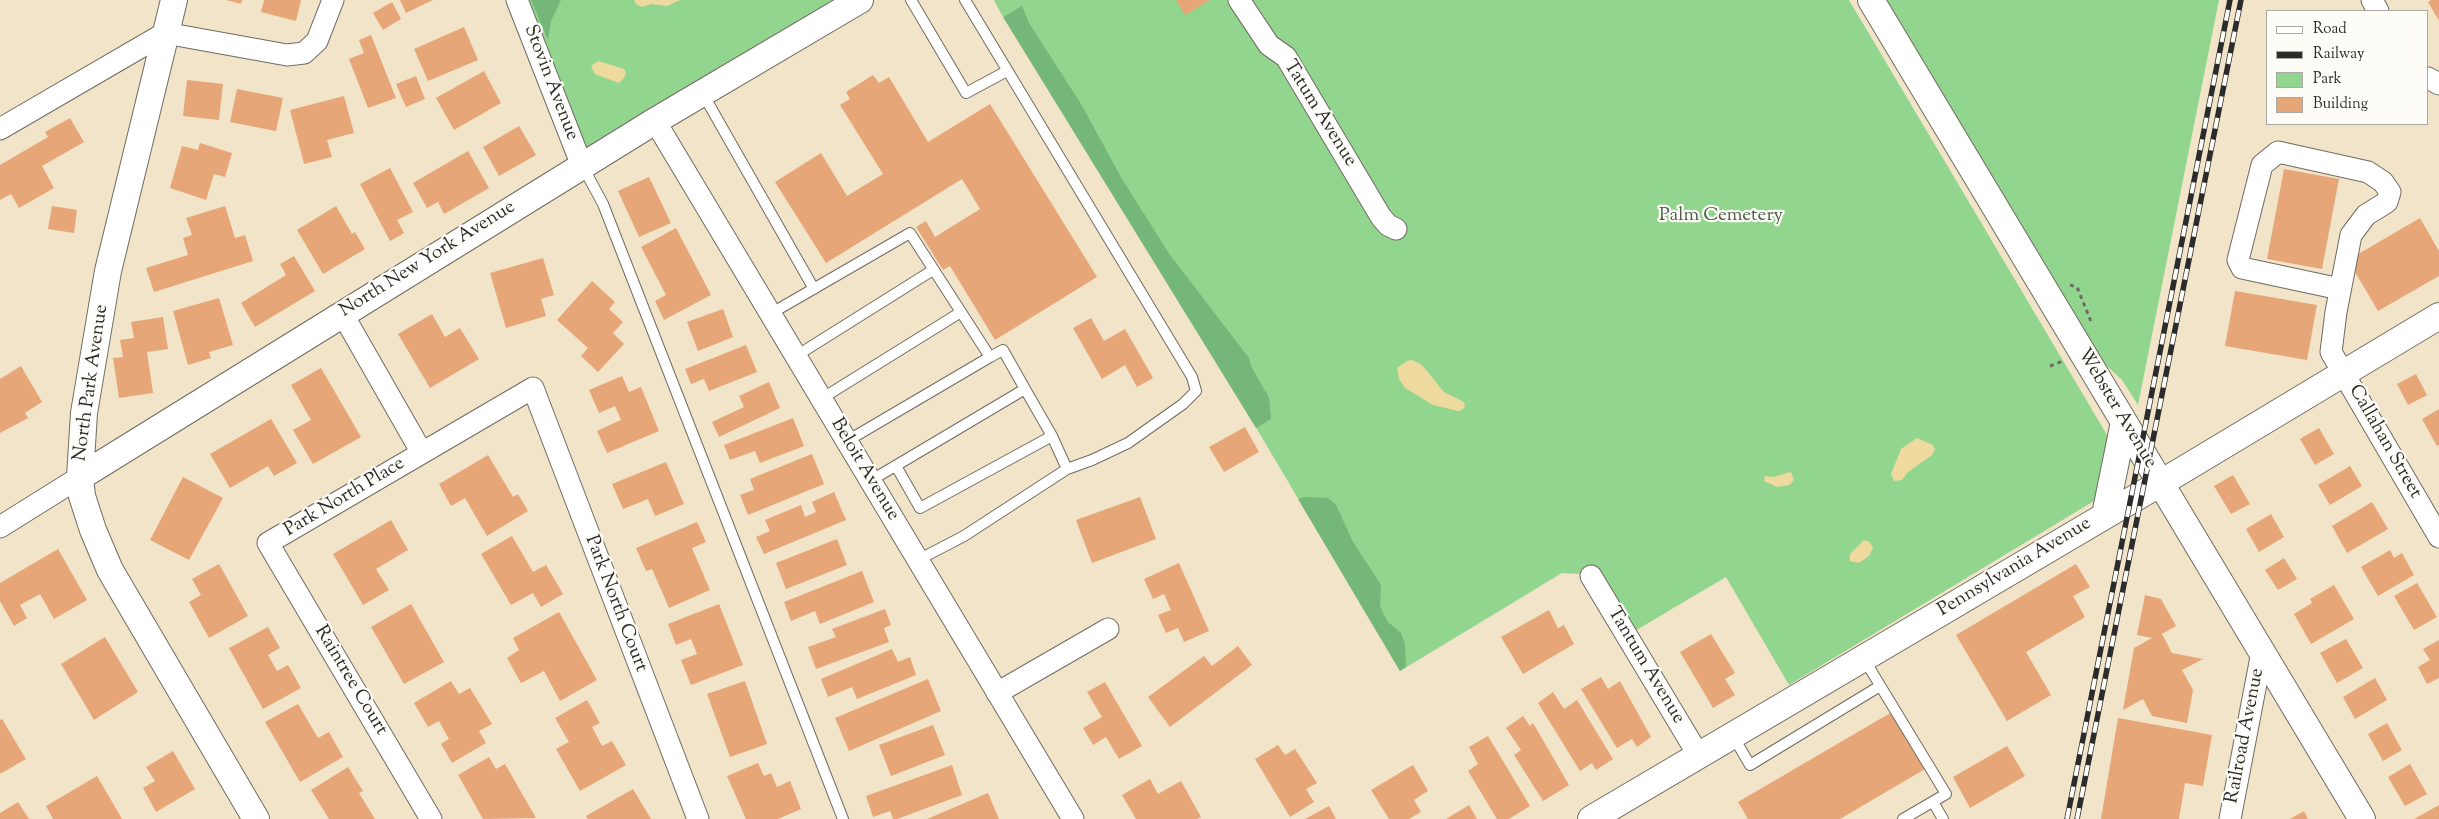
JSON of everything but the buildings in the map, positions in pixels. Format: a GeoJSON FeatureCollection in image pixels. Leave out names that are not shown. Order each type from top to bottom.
{"type":"FeatureCollection","features":[{"type":"Feature","properties":{"kind":"street","name":"North Park Avenue"},"geometry":{"type":"LineString","coordinates":[[174,0],[108,271],[84,413],[80,477],[82,496],[92,530],[110,570],[256,819]]}},
{"type":"Feature","properties":{"kind":"street"},"geometry":{"type":"LineString","coordinates":[[0,128],[165,33],[287,55],[304,53],[317,40],[326,12],[333,0]]}},
{"type":"Feature","properties":{"kind":"street","name":"Stovin Avenue"},"geometry":{"type":"LineString","coordinates":[[517,0],[582,166]]}},
{"type":"Feature","properties":{"kind":"street","name":"North New York Avenue"},"geometry":{"type":"LineString","coordinates":[[0,526],[655,121],[860,0]]}},
{"type":"Feature","properties":{"kind":"street","name":"Tatum Avenue"},"geometry":{"type":"LineString","coordinates":[[1239,0],[1269,45],[1286,57],[1381,217],[1396,230]]}},
{"type":"Feature","properties":{"kind":"street","name":"Webster Avenue"},"geometry":{"type":"LineString","coordinates":[[1871,0],[2362,819]]}},
{"type":"Feature","properties":{"kind":"street","name":"Beloit Avenue"},"geometry":{"type":"LineString","coordinates":[[655,121],[1072,819]]}},
{"type":"Feature","properties":{"kind":"street"},"geometry":{"type":"LineString","coordinates":[[2340,289],[2242,268],[2238,260],[2262,165],[2278,152],[2368,172],[2384,182],[2390,192],[2388,202],[2366,215],[2351,235],[2340,289],[2332,352],[2343,374]]}},
{"type":"Feature","properties":{"kind":"street","name":"Park North Place"},"geometry":{"type":"LineString","coordinates":[[342,313],[422,453]]}},
{"type":"Feature","properties":{"kind":"street","name":"Pennsylvania Avenue"},"geometry":{"type":"LineString","coordinates":[[1591,819],[2439,316]]}},
{"type":"Feature","properties":{"kind":"street","name":"Callahan Street"},"geometry":{"type":"LineString","coordinates":[[2343,374],[2439,537]]}},
{"type":"Feature","properties":{"kind":"street","name":"Park North Place"},"geometry":{"type":"LineString","coordinates":[[268,543],[532,388]]}},
{"type":"Feature","properties":{"kind":"street","name":"Park North Court"},"geometry":{"type":"LineString","coordinates":[[532,388],[698,819]]}},
{"type":"Feature","properties":{"kind":"street"},"geometry":{"type":"LineString","coordinates":[[2105,515],[2124,422]]}},
{"type":"Feature","properties":{"kind":"street","name":"Raintree Court"},"geometry":{"type":"LineString","coordinates":[[268,543],[431,819]]}},
{"type":"Feature","properties":{"kind":"street","name":"Tantum Avenue"},"geometry":{"type":"LineString","coordinates":[[1591,576],[1699,756]]}},
{"type":"Feature","properties":{"kind":"street"},"geometry":{"type":"LineString","coordinates":[[997,693],[1108,629]]}},
{"type":"Feature","properties":{"kind":"street","name":"Railroad Avenue"},"geometry":{"type":"LineString","coordinates":[[2230,819],[2262,652]]}},
{"type":"Feature","properties":{"kind":"lane"},"geometry":{"type":"LineString","coordinates":[[911,0],[966,93],[1006,71]]}},
{"type":"Feature","properties":{"kind":"lane"},"geometry":{"type":"LineString","coordinates":[[918,560],[964,536],[1067,469],[1092,460],[1128,443],[1183,404],[1196,391],[1192,377],[965,0]]}},
{"type":"Feature","properties":{"kind":"lane"},"geometry":{"type":"LineString","coordinates":[[702,93],[814,289]]}},
{"type":"Feature","properties":{"kind":"lane"},"geometry":{"type":"LineString","coordinates":[[582,166],[603,204],[843,819]]}},
{"type":"Feature","properties":{"kind":"lane"},"geometry":{"type":"LineString","coordinates":[[770,314],[910,233],[990,357]]}},
{"type":"Feature","properties":{"kind":"lane"},"geometry":{"type":"LineString","coordinates":[[796,356],[933,270]]}},
{"type":"Feature","properties":{"kind":"lane"},"geometry":{"type":"LineString","coordinates":[[821,399],[961,312]]}},
{"type":"Feature","properties":{"kind":"lane"},"geometry":{"type":"LineString","coordinates":[[846,441],[1003,350],[1052,436],[1067,469]]}},
{"type":"Feature","properties":{"kind":"lane"},"geometry":{"type":"LineString","coordinates":[[870,481],[1025,389]]}},
{"type":"Feature","properties":{"kind":"lane"},"geometry":{"type":"LineString","coordinates":[[896,466],[920,508],[1052,436]]}},
{"type":"Feature","properties":{"kind":"lane"},"geometry":{"type":"LineString","coordinates":[[1863,658],[1946,794],[1903,819]]}},
{"type":"Feature","properties":{"kind":"lane"},"geometry":{"type":"LineString","coordinates":[[1733,735],[1750,766],[1880,686]]}},
{"type":"Feature","properties":{"kind":"lane"},"geometry":{"type":"LineString","coordinates":[[1933,802],[1944,819]]}},
{"type":"Feature","properties":{"kind":"green space"},"geometry":{"type":"Polygon","coordinates":[[[521,0],[845,0],[582,154],[521,0]]]}},
{"type":"Feature","properties":{"kind":"green space"},"geometry":{"type":"Polygon","coordinates":[[[531,0],[561,0],[551,21],[548,40],[531,0]]]}},
{"type":"Feature","properties":{"kind":"green space","name":"Palm Cemetery"},"geometry":{"type":"Polygon","coordinates":[[[994,0],[1849,0],[2113,445],[2104,495],[1789,685],[1726,577],[1633,632],[1582,574],[1562,573],[1400,671],[1011,13],[1003,17],[994,0]]]}},
{"type":"Feature","properties":{"kind":"green space"},"geometry":{"type":"Polygon","coordinates":[[[1883,0],[2219,0],[2138,405],[2122,380],[2095,355],[1883,0]]]}},
{"type":"Feature","properties":{"kind":"green space"},"geometry":{"type":"Polygon","coordinates":[[[1022,6],[1029,23],[1081,104],[1122,179],[1170,255],[1249,358],[1251,366],[1269,398],[1271,419],[1256,428],[1003,17],[1022,6]]]}},
{"type":"Feature","properties":{"kind":"green space"},"geometry":{"type":"Polygon","coordinates":[[[1304,497],[1328,498],[1336,505],[1353,542],[1381,585],[1380,605],[1383,613],[1388,622],[1401,633],[1405,644],[1406,667],[1400,671],[1298,499],[1304,497]]]}},
{"type":"Feature","properties":{"kind":"sand"},"geometry":{"type":"Polygon","coordinates":[[[634,0],[680,0],[667,6],[651,4],[642,7],[636,4],[634,0]]]}},
{"type":"Feature","properties":{"kind":"sand"},"geometry":{"type":"Polygon","coordinates":[[[598,61],[624,69],[626,73],[624,78],[619,83],[595,74],[591,66],[598,61]]]}},
{"type":"Feature","properties":{"kind":"sand"},"geometry":{"type":"Polygon","coordinates":[[[1412,360],[1422,365],[1444,392],[1464,402],[1465,406],[1462,410],[1458,411],[1433,405],[1405,388],[1399,379],[1397,368],[1412,360]]]}},
{"type":"Feature","properties":{"kind":"sand"},"geometry":{"type":"Polygon","coordinates":[[[1917,438],[1933,445],[1935,449],[1932,455],[1908,472],[1902,480],[1894,481],[1891,474],[1901,449],[1917,438]]]}},
{"type":"Feature","properties":{"kind":"sand"},"geometry":{"type":"Polygon","coordinates":[[[1791,472],[1794,480],[1789,485],[1777,487],[1764,481],[1765,476],[1774,477],[1791,472]]]}},
{"type":"Feature","properties":{"kind":"sand"},"geometry":{"type":"Polygon","coordinates":[[[1864,540],[1870,542],[1873,548],[1869,556],[1859,563],[1850,561],[1850,554],[1864,540]]]}},
{"type":"Feature","properties":{"kind":"railway"},"geometry":{"type":"LineString","coordinates":[[2067,819],[2230,0]]}},
{"type":"Feature","properties":{"kind":"railway"},"geometry":{"type":"LineString","coordinates":[[2077,819],[2241,0]]}}]}
